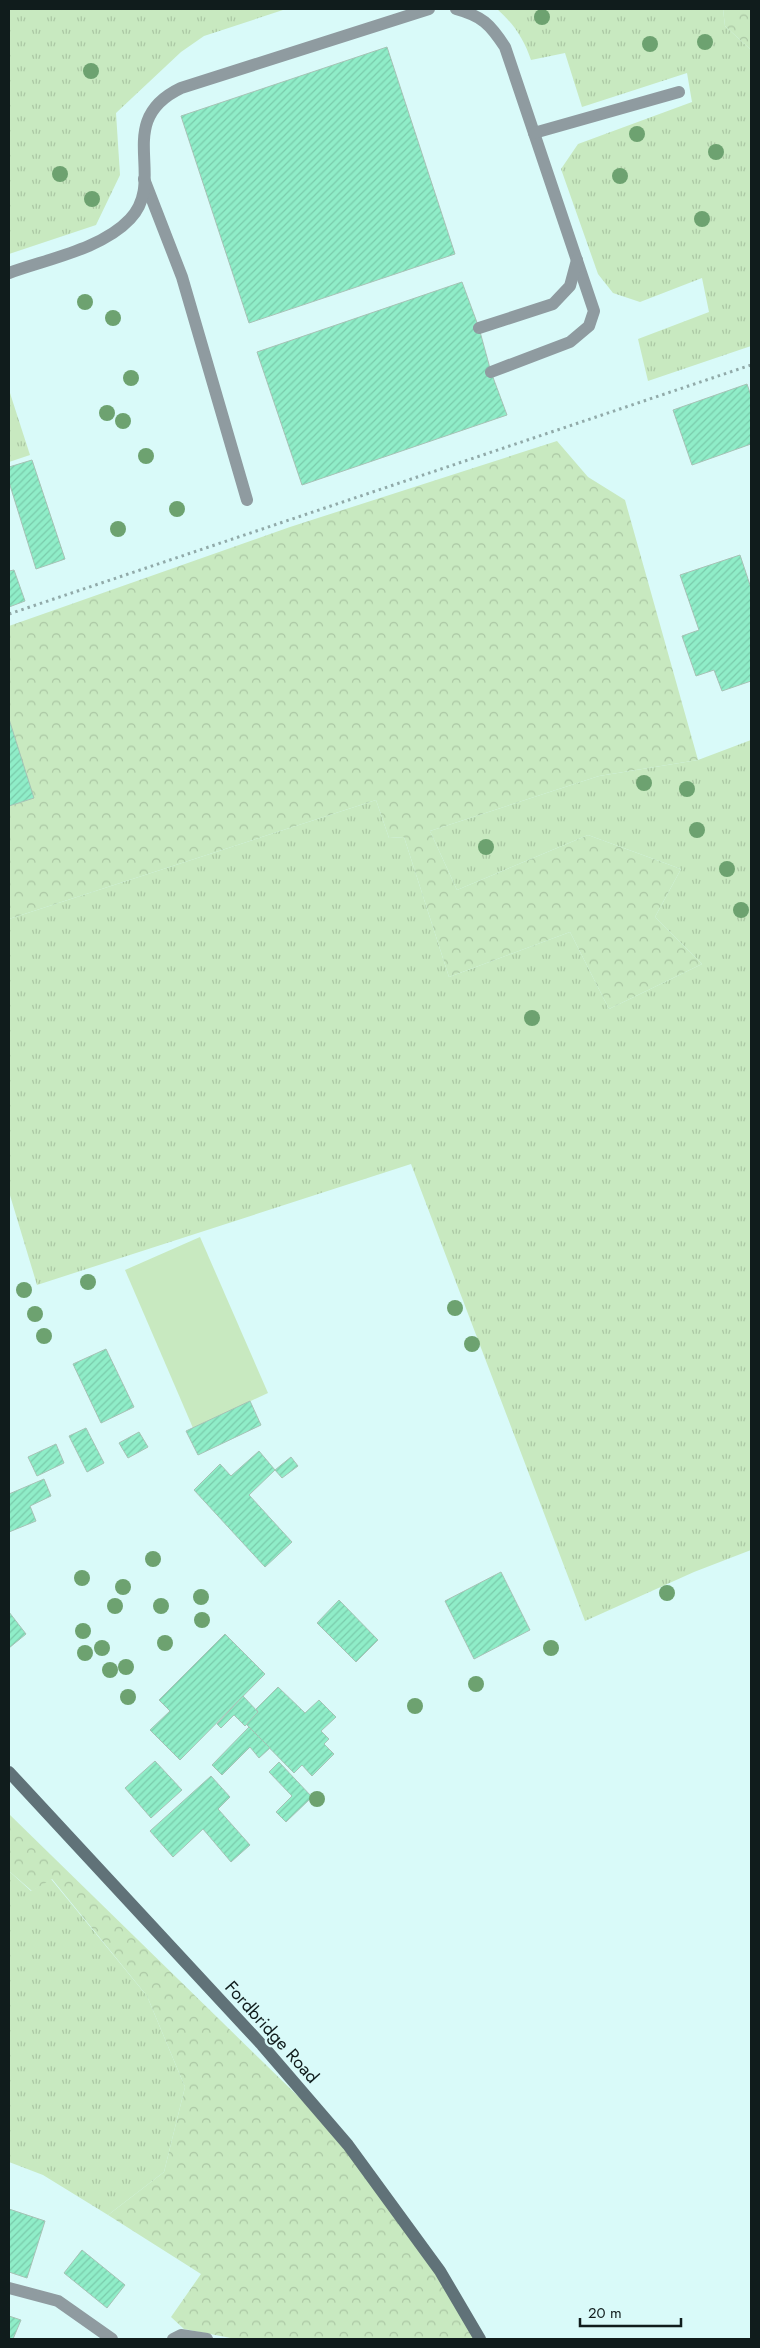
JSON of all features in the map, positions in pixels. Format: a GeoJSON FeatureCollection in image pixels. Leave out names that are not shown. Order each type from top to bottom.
{"type":"FeatureCollection","features":[{"type":"Feature","properties":{"kind":"street"},"geometry":{"type":"LineString","coordinates":[[9,273],[100,241],[117,232],[132,217],[141,198],[144,178],[145,130],[151,109],[166,96],[181,88],[429,9]]}},
{"type":"Feature","properties":{"kind":"street"},"geometry":{"type":"LineString","coordinates":[[456,9],[475,14],[492,26],[505,47],[594,311],[589,326],[570,342],[491,372]]}},
{"type":"Feature","properties":{"kind":"street"},"geometry":{"type":"LineString","coordinates":[[534,133],[679,92]]}},
{"type":"Feature","properties":{"kind":"street"},"geometry":{"type":"LineString","coordinates":[[144,178],[182,277],[247,500]]}},
{"type":"Feature","properties":{"kind":"street"},"geometry":{"type":"LineString","coordinates":[[479,328],[553,304],[570,286],[577,260]]}},
{"type":"Feature","properties":{"kind":"street","name":"Fordbridge Road"},"geometry":{"type":"LineString","coordinates":[[9,1772],[262,2045],[348,2145],[440,2270],[480,2339]]}},
{"type":"Feature","properties":{"kind":"street"},"geometry":{"type":"LineString","coordinates":[[9,2288],[58,2301],[112,2339]]}},
{"type":"Feature","properties":{"kind":"street"},"geometry":{"type":"LineString","coordinates":[[173,2339],[182,2335],[207,2339]]}},
{"type":"Feature","properties":{"kind":"path"},"geometry":{"type":"LineString","coordinates":[[9,614],[751,365]]}},
{"type":"Feature","properties":{"kind":"green space"},"geometry":{"type":"Polygon","coordinates":[[[9,9],[286,9],[204,36],[181,52],[116,113],[120,175],[96,225],[9,254],[9,9]]]}},
{"type":"Feature","properties":{"kind":"green space"},"geometry":{"type":"Polygon","coordinates":[[[497,9],[723,9],[725,26],[751,50],[751,346],[648,381],[638,339],[709,312],[702,278],[640,302],[613,293],[598,274],[561,169],[578,144],[692,102],[687,73],[582,107],[565,53],[531,60],[517,32],[497,9]]]}},
{"type":"Feature","properties":{"kind":"green space"},"geometry":{"type":"Polygon","coordinates":[[[723,9],[751,9],[751,50],[725,26],[723,9]]]}},
{"type":"Feature","properties":{"kind":"green space"},"geometry":{"type":"Polygon","coordinates":[[[9,390],[30,455],[9,462],[9,390]]]}},
{"type":"Feature","properties":{"kind":"green space"},"geometry":{"type":"Polygon","coordinates":[[[557,441],[588,477],[625,500],[698,760],[599,776],[430,831],[457,890],[588,835],[681,869],[655,917],[702,964],[609,1009],[570,932],[449,977],[404,837],[389,838],[376,800],[9,919],[9,806],[33,798],[9,719],[9,626],[290,527],[557,441]]]}},
{"type":"Feature","properties":{"kind":"green space"},"geometry":{"type":"Polygon","coordinates":[[[751,740],[751,1550],[694,1572],[585,1621],[411,1164],[37,1285],[9,1192],[9,919],[376,800],[389,838],[404,837],[449,977],[570,932],[609,1009],[702,964],[655,917],[681,869],[588,835],[457,890],[430,831],[599,776],[698,760],[751,740]]]}},
{"type":"Feature","properties":{"kind":"green space"},"geometry":{"type":"Polygon","coordinates":[[[200,1237],[268,1393],[193,1428],[125,1270],[200,1237]]]}},
{"type":"Feature","properties":{"kind":"green space"},"geometry":{"type":"Polygon","coordinates":[[[9,1814],[348,2145],[480,2339],[236,2339],[184,2329],[171,2317],[201,2274],[108,2215],[164,2172],[185,2087],[147,1996],[52,1879],[32,1891],[9,1871],[9,1814]]]}},
{"type":"Feature","properties":{"kind":"green space"},"geometry":{"type":"Polygon","coordinates":[[[9,1871],[31,1891],[51,1879],[147,1996],[185,2087],[164,2172],[108,2215],[43,2175],[9,2162],[9,1871]]]}},
{"type":"Feature","properties":{"kind":"building"},"geometry":{"type":"Polygon","coordinates":[[[387,47],[455,254],[249,323],[181,116],[387,47]]]}},
{"type":"Feature","properties":{"kind":"building"},"geometry":{"type":"Polygon","coordinates":[[[462,282],[507,415],[302,485],[257,352],[462,282]]]}},
{"type":"Feature","properties":{"kind":"building"},"geometry":{"type":"Polygon","coordinates":[[[747,384],[751,396],[751,444],[692,465],[673,410],[747,384]]]}},
{"type":"Feature","properties":{"kind":"building"},"geometry":{"type":"Polygon","coordinates":[[[32,460],[65,559],[36,569],[9,482],[9,467],[32,460]]]}},
{"type":"Feature","properties":{"kind":"building"},"geometry":{"type":"Polygon","coordinates":[[[740,555],[751,588],[751,681],[722,691],[714,670],[696,676],[682,636],[699,630],[680,575],[740,555]]]}},
{"type":"Feature","properties":{"kind":"building"},"geometry":{"type":"Polygon","coordinates":[[[14,570],[25,601],[9,607],[9,571],[14,570]]]}},
{"type":"Feature","properties":{"kind":"building"},"geometry":{"type":"Polygon","coordinates":[[[9,719],[34,798],[9,806],[9,719]]]}},
{"type":"Feature","properties":{"kind":"building"},"geometry":{"type":"Polygon","coordinates":[[[106,1349],[134,1407],[101,1423],[73,1364],[106,1349]]]}},
{"type":"Feature","properties":{"kind":"building"},"geometry":{"type":"Polygon","coordinates":[[[250,1401],[261,1425],[198,1455],[186,1431],[250,1401]]]}},
{"type":"Feature","properties":{"kind":"building"},"geometry":{"type":"Polygon","coordinates":[[[86,1428],[104,1463],[87,1472],[69,1436],[86,1428]]]}},
{"type":"Feature","properties":{"kind":"building"},"geometry":{"type":"Polygon","coordinates":[[[139,1432],[148,1447],[128,1458],[119,1443],[139,1432]]]}},
{"type":"Feature","properties":{"kind":"building"},"geometry":{"type":"Polygon","coordinates":[[[56,1444],[64,1463],[37,1476],[28,1457],[56,1444]]]}},
{"type":"Feature","properties":{"kind":"building"},"geometry":{"type":"Polygon","coordinates":[[[259,1451],[275,1470],[249,1495],[292,1542],[265,1567],[194,1490],[220,1464],[231,1476],[259,1451]]]}},
{"type":"Feature","properties":{"kind":"building"},"geometry":{"type":"Polygon","coordinates":[[[291,1457],[298,1466],[282,1478],[275,1470],[291,1457]]]}},
{"type":"Feature","properties":{"kind":"building"},"geometry":{"type":"Polygon","coordinates":[[[44,1479],[51,1496],[30,1506],[36,1521],[9,1532],[9,1494],[44,1479]]]}},
{"type":"Feature","properties":{"kind":"building"},"geometry":{"type":"Polygon","coordinates":[[[501,1572],[530,1630],[474,1659],[445,1601],[501,1572]]]}},
{"type":"Feature","properties":{"kind":"building"},"geometry":{"type":"Polygon","coordinates":[[[339,1600],[378,1640],[356,1662],[317,1623],[339,1600]]]}},
{"type":"Feature","properties":{"kind":"building"},"geometry":{"type":"Polygon","coordinates":[[[9,1612],[26,1634],[9,1648],[9,1612]]]}},
{"type":"Feature","properties":{"kind":"building"},"geometry":{"type":"Polygon","coordinates":[[[225,1634],[265,1674],[180,1760],[150,1730],[170,1711],[159,1700],[225,1634]]]}},
{"type":"Feature","properties":{"kind":"building"},"geometry":{"type":"Polygon","coordinates":[[[278,1687],[305,1713],[319,1700],[336,1717],[321,1731],[329,1739],[324,1744],[334,1754],[312,1776],[302,1765],[294,1773],[246,1724],[258,1712],[256,1709],[278,1687]]]}},
{"type":"Feature","properties":{"kind":"building"},"geometry":{"type":"Polygon","coordinates":[[[243,1696],[258,1712],[245,1726],[234,1715],[221,1728],[217,1724],[243,1696]]]}},
{"type":"Feature","properties":{"kind":"building"},"geometry":{"type":"Polygon","coordinates":[[[249,1727],[270,1748],[259,1758],[250,1747],[222,1775],[212,1765],[249,1727]]]}},
{"type":"Feature","properties":{"kind":"building"},"geometry":{"type":"Polygon","coordinates":[[[155,1761],[182,1790],[151,1818],[125,1788],[155,1761]]]}},
{"type":"Feature","properties":{"kind":"building"},"geometry":{"type":"Polygon","coordinates":[[[279,1762],[312,1797],[286,1822],[276,1812],[292,1796],[269,1772],[279,1762]]]}},
{"type":"Feature","properties":{"kind":"building"},"geometry":{"type":"Polygon","coordinates":[[[211,1776],[230,1797],[218,1809],[250,1845],[231,1862],[203,1829],[173,1857],[150,1831],[211,1776]]]}},
{"type":"Feature","properties":{"kind":"building"},"geometry":{"type":"Polygon","coordinates":[[[9,2209],[45,2221],[27,2278],[9,2272],[9,2209]]]}},
{"type":"Feature","properties":{"kind":"building"},"geometry":{"type":"Polygon","coordinates":[[[82,2250],[125,2285],[107,2308],[64,2273],[82,2250]]]}},
{"type":"Feature","properties":{"kind":"building"},"geometry":{"type":"Polygon","coordinates":[[[9,2316],[21,2320],[13,2339],[9,2339],[9,2316]]]}}]}
